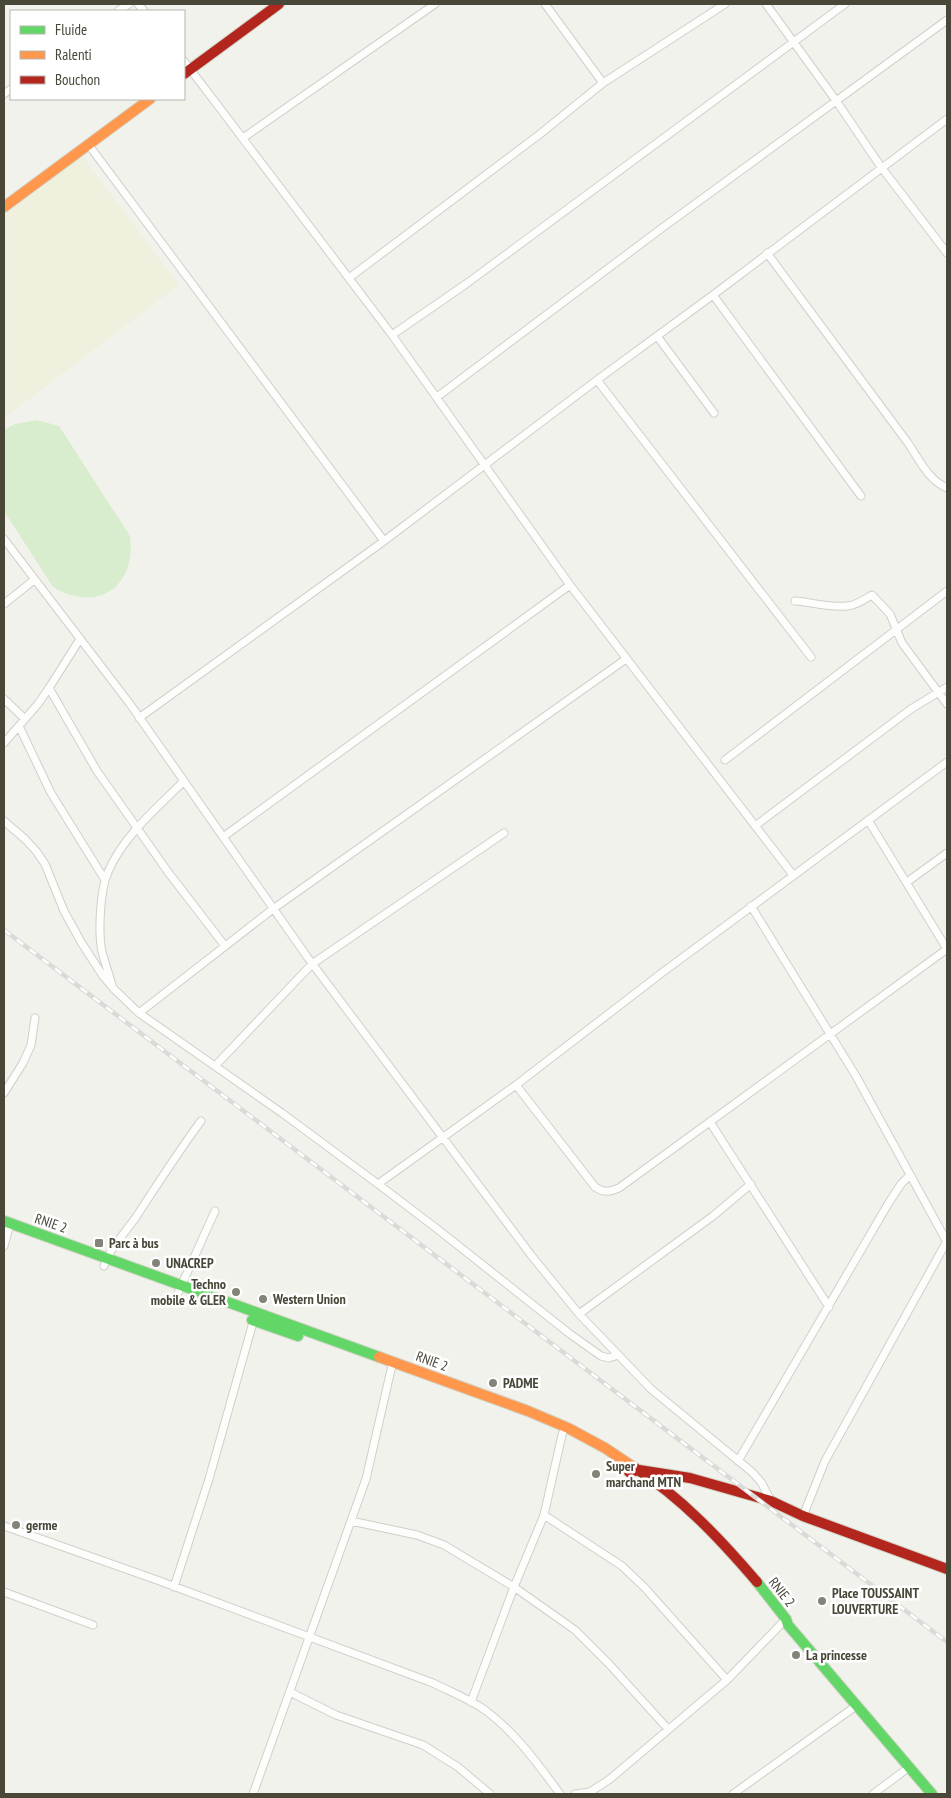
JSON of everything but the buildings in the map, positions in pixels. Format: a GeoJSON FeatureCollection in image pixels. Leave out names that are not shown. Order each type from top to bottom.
{"type":"FeatureCollection","features":[{"type":"Feature","properties":{"kind":"main road"},"geometry":{"type":"LineString","coordinates":[[186,68],[279,4]]}},
{"type":"Feature","properties":{"kind":"main road"},"geometry":{"type":"LineString","coordinates":[[4,207],[149,100]]}},
{"type":"Feature","properties":{"kind":"main road","name":"RNIE 2"},"geometry":{"type":"LineString","coordinates":[[7,1227],[392,1365],[528,1411],[564,1430],[603,1447],[634,1471],[678,1499],[706,1525],[749,1574],[785,1622],[932,1794]]}},
{"type":"Feature","properties":{"kind":"main road"},"geometry":{"type":"LineString","coordinates":[[634,1471],[690,1478],[771,1501],[803,1516],[947,1569]]}},
{"type":"Feature","properties":{"kind":"street"},"geometry":{"type":"LineString","coordinates":[[243,138],[435,4]]}},
{"type":"Feature","properties":{"kind":"street"},"geometry":{"type":"LineString","coordinates":[[545,4],[602,82]]}},
{"type":"Feature","properties":{"kind":"street"},"geometry":{"type":"LineString","coordinates":[[349,278],[532,140],[602,82],[725,4]]}},
{"type":"Feature","properties":{"kind":"street"},"geometry":{"type":"LineString","coordinates":[[766,4],[795,42],[881,167],[947,253]]}},
{"type":"Feature","properties":{"kind":"street"},"geometry":{"type":"LineString","coordinates":[[392,335],[466,284],[845,4]]}},
{"type":"Feature","properties":{"kind":"street"},"geometry":{"type":"LineString","coordinates":[[437,397],[662,228],[947,20]]}},
{"type":"Feature","properties":{"kind":"street"},"geometry":{"type":"LineString","coordinates":[[186,68],[243,138],[392,335],[570,585],[793,875]]}},
{"type":"Feature","properties":{"kind":"street"},"geometry":{"type":"LineString","coordinates":[[139,718],[384,541],[597,380],[714,295],[881,167],[947,120]]}},
{"type":"Feature","properties":{"kind":"street"},"geometry":{"type":"LineString","coordinates":[[88,144],[384,541]]}},
{"type":"Feature","properties":{"kind":"street"},"geometry":{"type":"LineString","coordinates":[[767,253],[934,480],[947,488]]}},
{"type":"Feature","properties":{"kind":"street"},"geometry":{"type":"LineString","coordinates":[[714,295],[861,496]]}},
{"type":"Feature","properties":{"kind":"street"},"geometry":{"type":"LineString","coordinates":[[657,336],[714,413]]}},
{"type":"Feature","properties":{"kind":"street"},"geometry":{"type":"LineString","coordinates":[[597,380],[811,658]]}},
{"type":"Feature","properties":{"kind":"street"},"geometry":{"type":"LineString","coordinates":[[4,539],[130,704],[312,964],[442,1138],[579,1314],[669,1405],[752,1472],[761,1482],[771,1501]]}},
{"type":"Feature","properties":{"kind":"street"},"geometry":{"type":"LineString","coordinates":[[4,604],[34,580]]}},
{"type":"Feature","properties":{"kind":"street"},"geometry":{"type":"LineString","coordinates":[[224,837],[570,585]]}},
{"type":"Feature","properties":{"kind":"street"},"geometry":{"type":"LineString","coordinates":[[725,760],[947,591]]}},
{"type":"Feature","properties":{"kind":"street"},"geometry":{"type":"LineString","coordinates":[[794,601],[848,607],[872,595],[890,614],[902,643],[947,704]]}},
{"type":"Feature","properties":{"kind":"street"},"geometry":{"type":"LineString","coordinates":[[4,743],[49,688],[80,639]]}},
{"type":"Feature","properties":{"kind":"street"},"geometry":{"type":"LineString","coordinates":[[139,1013],[273,909],[626,659]]}},
{"type":"Feature","properties":{"kind":"street"},"geometry":{"type":"LineString","coordinates":[[755,826],[912,709],[947,687]]}},
{"type":"Feature","properties":{"kind":"street"},"geometry":{"type":"LineString","coordinates":[[49,688],[97,771],[168,872],[225,946]]}},
{"type":"Feature","properties":{"kind":"street"},"geometry":{"type":"LineString","coordinates":[[4,699],[24,719]]}},
{"type":"Feature","properties":{"kind":"street"},"geometry":{"type":"LineString","coordinates":[[19,726],[51,793],[105,880]]}},
{"type":"Feature","properties":{"kind":"street"},"geometry":{"type":"LineString","coordinates":[[378,1184],[516,1085],[751,906],[947,762]]}},
{"type":"Feature","properties":{"kind":"street"},"geometry":{"type":"LineString","coordinates":[[114,989],[102,950],[101,910],[105,880],[121,850],[138,827],[184,781]]}},
{"type":"Feature","properties":{"kind":"street"},"geometry":{"type":"LineString","coordinates":[[516,1085],[595,1187],[609,1192],[619,1188],[947,949],[868,820]]}},
{"type":"Feature","properties":{"kind":"street"},"geometry":{"type":"LineString","coordinates":[[4,821],[26,840],[44,864],[64,911],[103,976],[139,1013],[282,1113],[378,1184],[585,1345],[601,1356],[608,1358],[618,1355]]}},
{"type":"Feature","properties":{"kind":"street"},"geometry":{"type":"LineString","coordinates":[[215,1066],[312,964],[504,833]]}},
{"type":"Feature","properties":{"kind":"street"},"geometry":{"type":"LineString","coordinates":[[907,882],[947,853]]}},
{"type":"Feature","properties":{"kind":"street"},"geometry":{"type":"LineString","coordinates":[[751,906],[856,1076],[947,1242],[826,1461],[803,1516]]}},
{"type":"Feature","properties":{"kind":"street"},"geometry":{"type":"LineString","coordinates":[[4,1094],[23,1063],[31,1045],[35,1018]]}},
{"type":"Feature","properties":{"kind":"street"},"geometry":{"type":"LineString","coordinates":[[106,1262],[174,1158],[201,1121]]}},
{"type":"Feature","properties":{"kind":"street"},"geometry":{"type":"LineString","coordinates":[[710,1122],[829,1307]]}},
{"type":"Feature","properties":{"kind":"street"},"geometry":{"type":"LineString","coordinates":[[738,1461],[888,1204],[901,1184],[910,1175]]}},
{"type":"Feature","properties":{"kind":"street"},"geometry":{"type":"LineString","coordinates":[[579,1314],[713,1216],[751,1184]]}},
{"type":"Feature","properties":{"kind":"street"},"geometry":{"type":"LineString","coordinates":[[180,1288],[215,1211]]}},
{"type":"Feature","properties":{"kind":"street"},"geometry":{"type":"LineString","coordinates":[[4,1246],[7,1227]]}},
{"type":"Feature","properties":{"kind":"street"},"geometry":{"type":"LineString","coordinates":[[174,1587],[209,1479],[255,1316]]}},
{"type":"Feature","properties":{"kind":"street"},"geometry":{"type":"LineString","coordinates":[[252,1794],[366,1478],[392,1365]]}},
{"type":"Feature","properties":{"kind":"street"},"geometry":{"type":"LineString","coordinates":[[471,1702],[514,1587],[544,1515],[564,1430]]}},
{"type":"Feature","properties":{"kind":"street"},"geometry":{"type":"LineString","coordinates":[[544,1515],[622,1566],[645,1588],[727,1680]]}},
{"type":"Feature","properties":{"kind":"street"},"geometry":{"type":"LineString","coordinates":[[351,1521],[417,1534],[473,1561],[514,1587],[574,1630],[609,1664],[668,1729]]}},
{"type":"Feature","properties":{"kind":"street"},"geometry":{"type":"LineString","coordinates":[[4,1526],[434,1683],[471,1702],[493,1717],[525,1747],[560,1794]]}},
{"type":"Feature","properties":{"kind":"street"},"geometry":{"type":"LineString","coordinates":[[4,1592],[93,1625]]}},
{"type":"Feature","properties":{"kind":"street"},"geometry":{"type":"LineString","coordinates":[[574,1794],[590,1793],[610,1779],[727,1680],[785,1622]]}},
{"type":"Feature","properties":{"kind":"street"},"geometry":{"type":"LineString","coordinates":[[290,1692],[336,1715],[423,1745],[458,1768],[490,1794]]}},
{"type":"Feature","properties":{"kind":"street"},"geometry":{"type":"LineString","coordinates":[[733,1794],[856,1706]]}},
{"type":"Feature","properties":{"kind":"street"},"geometry":{"type":"LineString","coordinates":[[873,1794],[908,1768]]}},
{"type":"Feature","properties":{"kind":"shaded area"},"geometry":{"type":"Polygon","coordinates":[[[82,156],[179,285],[4,418],[4,215],[82,156]]]}},
{"type":"Feature","properties":{"kind":"green space"},"geometry":{"type":"Polygon","coordinates":[[[37,420],[59,426],[130,536],[131,554],[127,569],[120,581],[111,590],[99,596],[69,595],[53,587],[4,511],[4,430],[15,424],[37,420]]]}},
{"type":"Feature","properties":{"kind":"railway"},"geometry":{"type":"LineString","coordinates":[[4,930],[947,1642]]}},
{"type":"Feature","properties":{"kind":"traffic: fast"},"geometry":{"type":"LineString","coordinates":[[4,1221],[379,1357]]}},
{"type":"Feature","properties":{"kind":"traffic: fast"},"geometry":{"type":"LineString","coordinates":[[252,1320],[298,1336]]}},
{"type":"Feature","properties":{"kind":"traffic: fast"},"geometry":{"type":"LineString","coordinates":[[757,1582],[786,1619],[788,1625],[932,1794]]}},
{"type":"Feature","properties":{"kind":"traffic: slow"},"geometry":{"type":"LineString","coordinates":[[4,207],[149,100]]}},
{"type":"Feature","properties":{"kind":"traffic: slow"},"geometry":{"type":"LineString","coordinates":[[379,1357],[528,1411],[568,1428],[605,1448],[635,1468]]}},
{"type":"Feature","properties":{"kind":"traffic: jam"},"geometry":{"type":"LineString","coordinates":[[185,73],[279,4]]}},
{"type":"Feature","properties":{"kind":"traffic: jam"},"geometry":{"type":"LineString","coordinates":[[635,1468],[669,1493],[700,1520],[757,1582]]}},
{"type":"Feature","properties":{"kind":"traffic: jam"},"geometry":{"type":"LineString","coordinates":[[629,1472],[639,1470],[690,1478],[771,1501],[803,1516],[947,1569]]}},
{"type":"Feature","properties":{"kind":"place","name":"Parc à bus"},"geometry":{"type":"Point","coordinates":[99,1243]}},
{"type":"Feature","properties":{"kind":"place","name":"UNACREP"},"geometry":{"type":"Point","coordinates":[156,1263]}},
{"type":"Feature","properties":{"kind":"place","name":"Techno mobile & GLER"},"geometry":{"type":"Point","coordinates":[236,1292]}},
{"type":"Feature","properties":{"kind":"place","name":"Western Union"},"geometry":{"type":"Point","coordinates":[263,1299]}},
{"type":"Feature","properties":{"kind":"place","name":"PADME"},"geometry":{"type":"Point","coordinates":[493,1383]}},
{"type":"Feature","properties":{"kind":"place","name":"Super marchand MTN"},"geometry":{"type":"Point","coordinates":[596,1474]}},
{"type":"Feature","properties":{"kind":"place","name":"germe"},"geometry":{"type":"Point","coordinates":[16,1525]}},
{"type":"Feature","properties":{"kind":"place","name":"Place TOUSSAINT LOUVERTURE"},"geometry":{"type":"Point","coordinates":[822,1601]}},
{"type":"Feature","properties":{"kind":"place","name":"La princesse"},"geometry":{"type":"Point","coordinates":[796,1655]}}]}
